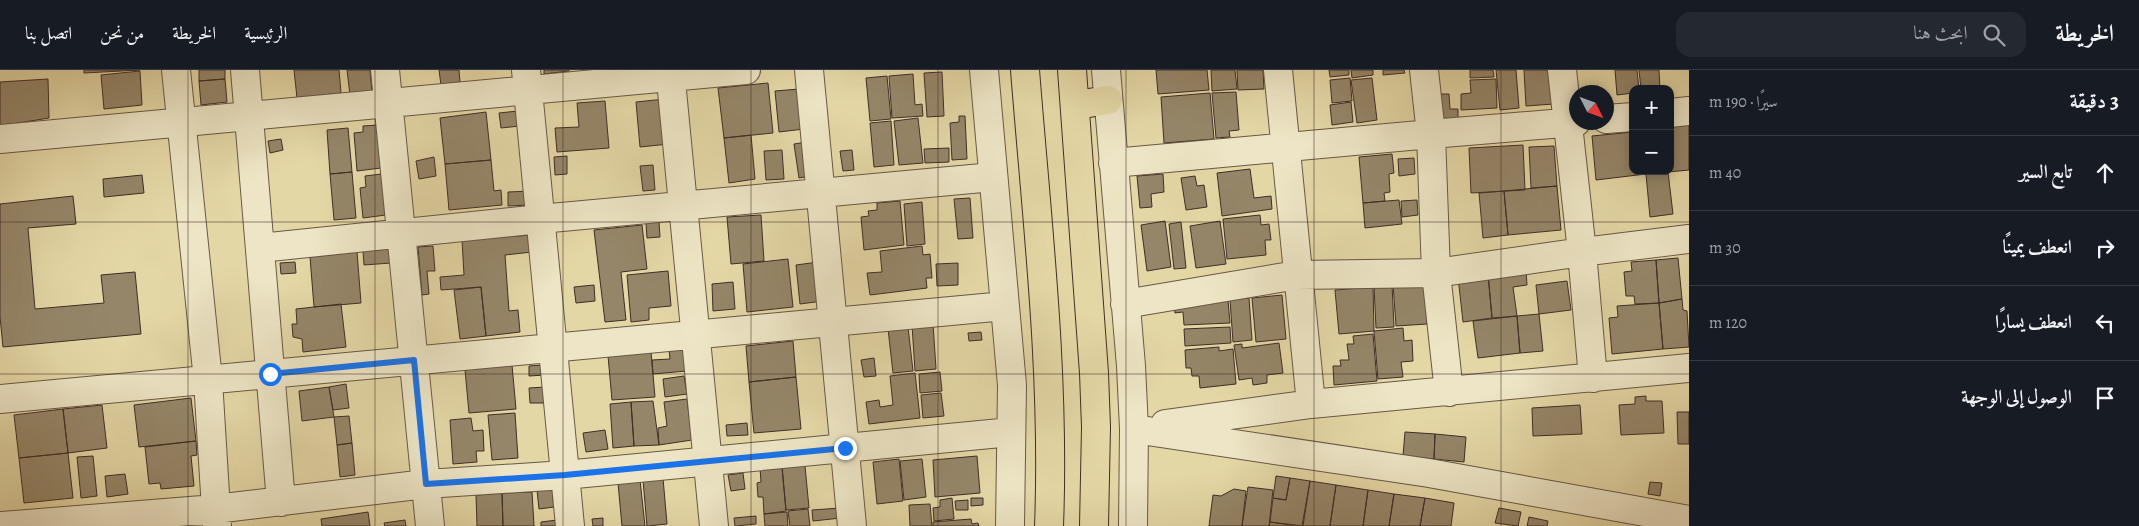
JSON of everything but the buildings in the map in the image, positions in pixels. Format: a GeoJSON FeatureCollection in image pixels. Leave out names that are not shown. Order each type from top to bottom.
{"type":"FeatureCollection","features":[{"type":"Feature","properties":{"kind":"main road"},"geometry":{"type":"LineString","coordinates":[[1025,70],[1049,372],[1051,436],[1049,526]]}},
{"type":"Feature","properties":{"kind":"main road"},"geometry":{"type":"LineString","coordinates":[[1072,70],[1094,374],[1096,436],[1094,526]]}},
{"type":"Feature","properties":{"kind":"main road"},"geometry":{"type":"LineString","coordinates":[[1076,105],[1108,100]]}},
{"type":"Feature","properties":{"kind":"street"},"geometry":{"type":"LineString","coordinates":[[176,70],[208,380],[216,517]]}},
{"type":"Feature","properties":{"kind":"street"},"geometry":{"type":"LineString","coordinates":[[245,70],[281,502]]}},
{"type":"Feature","properties":{"kind":"street"},"geometry":{"type":"LineString","coordinates":[[386,70],[430,526]]}},
{"type":"Feature","properties":{"kind":"street"},"geometry":{"type":"LineString","coordinates":[[0,139],[389,103],[527,80],[746,70]]}},
{"type":"Feature","properties":{"kind":"street"},"geometry":{"type":"LineString","coordinates":[[809,70],[852,526]]}},
{"type":"Feature","properties":{"kind":"street"},"geometry":{"type":"LineString","coordinates":[[984,70],[1012,385],[1010,526]]}},
{"type":"Feature","properties":{"kind":"street"},"geometry":{"type":"LineString","coordinates":[[1106,70],[1134,429],[1133,526]]}},
{"type":"Feature","properties":{"kind":"street"},"geometry":{"type":"LineString","coordinates":[[1278,70],[1311,404]]}},
{"type":"Feature","properties":{"kind":"street"},"geometry":{"type":"LineString","coordinates":[[1424,70],[1431,134],[1436,273],[1449,392]]}},
{"type":"Feature","properties":{"kind":"street"},"geometry":{"type":"LineString","coordinates":[[1562,70],[1569,107]]}},
{"type":"Feature","properties":{"kind":"street"},"geometry":{"type":"LineString","coordinates":[[670,73],[714,526]]}},
{"type":"Feature","properties":{"kind":"street"},"geometry":{"type":"LineString","coordinates":[[527,80],[570,526]]}},
{"type":"Feature","properties":{"kind":"street"},"geometry":{"type":"LineString","coordinates":[[1674,113],[1689,111]]}},
{"type":"Feature","properties":{"kind":"street"},"geometry":{"type":"LineString","coordinates":[[1614,118],[1629,117]]}},
{"type":"Feature","properties":{"kind":"street"},"geometry":{"type":"LineString","coordinates":[[1113,163],[1569,123]]}},
{"type":"Feature","properties":{"kind":"street"},"geometry":{"type":"LineString","coordinates":[[1573,130],[1593,378]]}},
{"type":"Feature","properties":{"kind":"street"},"geometry":{"type":"LineString","coordinates":[[260,248],[540,219],[994,177]]}},
{"type":"Feature","properties":{"kind":"street"},"geometry":{"type":"LineString","coordinates":[[1125,304],[1297,275],[1436,273],[1689,239]]}},
{"type":"Feature","properties":{"kind":"street"},"geometry":{"type":"LineString","coordinates":[[0,399],[1005,306]]}},
{"type":"Feature","properties":{"kind":"street"},"geometry":{"type":"LineString","coordinates":[[1134,429],[1311,404],[1689,368]]}},
{"type":"Feature","properties":{"kind":"street"},"geometry":{"type":"LineString","coordinates":[[1134,429],[1429,473],[1647,519],[1689,520]]}},
{"type":"Feature","properties":{"kind":"street"},"geometry":{"type":"LineString","coordinates":[[2,526],[216,517],[281,502],[426,484],[565,475],[1011,432]]}},
{"type":"Feature","properties":{"kind":"route"},"geometry":{"type":"LineString","coordinates":[[270,374],[414,360],[426,484],[565,475],[845,448]]}}]}
